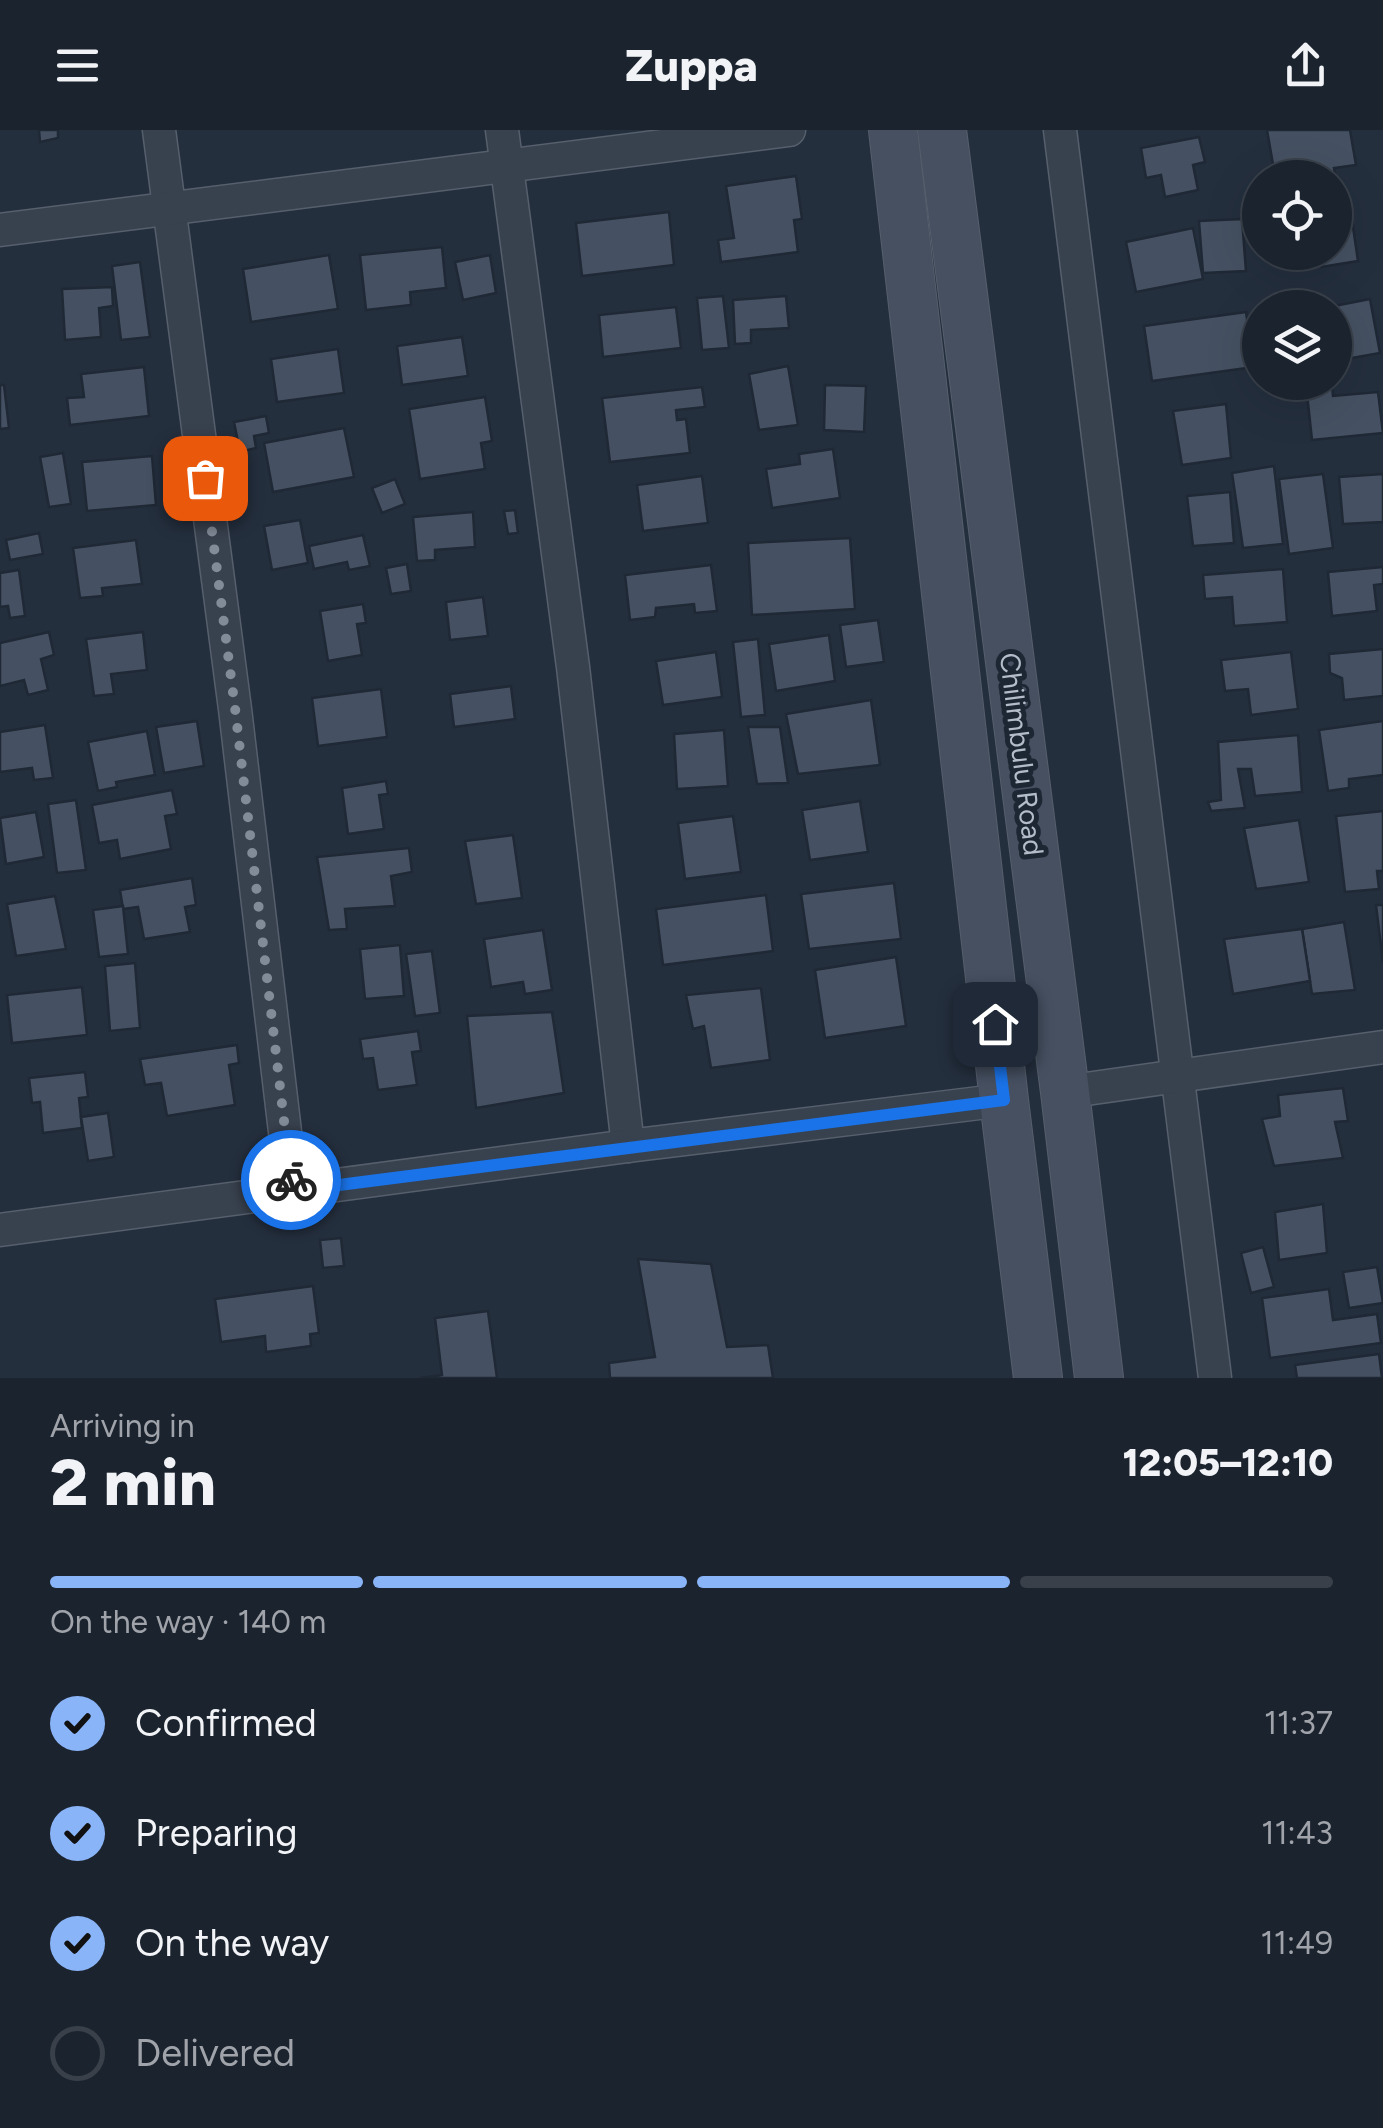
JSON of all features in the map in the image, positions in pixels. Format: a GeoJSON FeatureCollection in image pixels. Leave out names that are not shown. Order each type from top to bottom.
{"type":"FeatureCollection","features":[{"type":"Feature","properties":{"kind":"main road","name":"Chilimbulu Road"},"geometry":{"type":"LineString","coordinates":[[892,130],[1038,1378]]}},
{"type":"Feature","properties":{"kind":"main road","name":"Chilimbulu Road"},"geometry":{"type":"LineString","coordinates":[[942,130],[1099,1378]]}},
{"type":"Feature","properties":{"kind":"street"},"geometry":{"type":"LineString","coordinates":[[160,130],[235,708],[292,1191]]}},
{"type":"Feature","properties":{"kind":"street"},"geometry":{"type":"LineString","coordinates":[[502,130],[573,668],[628,1146]]}},
{"type":"Feature","properties":{"kind":"street"},"geometry":{"type":"LineString","coordinates":[[0,230],[790,130]]}},
{"type":"Feature","properties":{"kind":"street"},"geometry":{"type":"LineString","coordinates":[[1060,130],[1215,1378]]}},
{"type":"Feature","properties":{"kind":"street"},"geometry":{"type":"LineString","coordinates":[[1065,1092],[1383,1047]]}},
{"type":"Feature","properties":{"kind":"street"},"geometry":{"type":"LineString","coordinates":[[0,1230],[1004,1100]]}},
{"type":"Feature","properties":{"kind":"building"},"geometry":{"type":"Polygon","coordinates":[[[39,130],[58,130],[58,138],[40,142],[39,130]]]}},
{"type":"Feature","properties":{"kind":"building"},"geometry":{"type":"Polygon","coordinates":[[[1267,130],[1350,130],[1356,165],[1352,166],[1352,160],[1272,160],[1267,130]]]}},
{"type":"Feature","properties":{"kind":"building"},"geometry":{"type":"Polygon","coordinates":[[[1199,137],[1205,162],[1193,165],[1198,190],[1165,197],[1161,175],[1146,178],[1141,148],[1199,137]]]}},
{"type":"Feature","properties":{"kind":"building"},"geometry":{"type":"Polygon","coordinates":[[[796,176],[802,219],[794,220],[798,252],[721,262],[718,240],[734,238],[726,186],[796,176]]]}},
{"type":"Feature","properties":{"kind":"building"},"geometry":{"type":"Polygon","coordinates":[[[669,212],[674,265],[582,276],[576,223],[669,212]]]}},
{"type":"Feature","properties":{"kind":"building"},"geometry":{"type":"Polygon","coordinates":[[[1242,219],[1242,270],[1246,271],[1203,273],[1199,221],[1242,219]]]}},
{"type":"Feature","properties":{"kind":"building"},"geometry":{"type":"Polygon","coordinates":[[[1352,220],[1358,261],[1352,262],[1352,220]]]}},
{"type":"Feature","properties":{"kind":"building"},"geometry":{"type":"Polygon","coordinates":[[[1193,228],[1203,279],[1136,292],[1126,242],[1193,228]]]}},
{"type":"Feature","properties":{"kind":"building"},"geometry":{"type":"Polygon","coordinates":[[[442,247],[446,288],[410,292],[411,305],[366,310],[360,255],[442,247]]]}},
{"type":"Feature","properties":{"kind":"building"},"geometry":{"type":"Polygon","coordinates":[[[329,255],[338,309],[251,322],[243,269],[329,255]]]}},
{"type":"Feature","properties":{"kind":"building"},"geometry":{"type":"Polygon","coordinates":[[[490,255],[496,293],[463,300],[455,262],[490,255]]]}},
{"type":"Feature","properties":{"kind":"building"},"geometry":{"type":"Polygon","coordinates":[[[140,262],[150,337],[121,340],[112,266],[140,262]]]}},
{"type":"Feature","properties":{"kind":"building"},"geometry":{"type":"Polygon","coordinates":[[[112,287],[113,306],[99,308],[101,337],[65,340],[62,289],[112,287]]]}},
{"type":"Feature","properties":{"kind":"building"},"geometry":{"type":"Polygon","coordinates":[[[723,296],[729,348],[702,350],[697,298],[723,296]]]}},
{"type":"Feature","properties":{"kind":"building"},"geometry":{"type":"Polygon","coordinates":[[[786,296],[789,328],[751,330],[751,343],[735,344],[733,300],[786,296]]]}},
{"type":"Feature","properties":{"kind":"building"},"geometry":{"type":"Polygon","coordinates":[[[1370,299],[1380,353],[1352,358],[1352,303],[1370,299]]]}},
{"type":"Feature","properties":{"kind":"building"},"geometry":{"type":"Polygon","coordinates":[[[676,307],[681,348],[603,357],[599,315],[676,307]]]}},
{"type":"Feature","properties":{"kind":"building"},"geometry":{"type":"Polygon","coordinates":[[[1242,313],[1242,369],[1152,381],[1144,326],[1242,313]]]}},
{"type":"Feature","properties":{"kind":"building"},"geometry":{"type":"Polygon","coordinates":[[[462,337],[468,376],[402,385],[397,346],[462,337]]]}},
{"type":"Feature","properties":{"kind":"building"},"geometry":{"type":"Polygon","coordinates":[[[338,349],[344,393],[277,402],[271,359],[338,349]]]}},
{"type":"Feature","properties":{"kind":"building"},"geometry":{"type":"Polygon","coordinates":[[[788,366],[798,425],[759,430],[749,374],[788,366]]]}},
{"type":"Feature","properties":{"kind":"building"},"geometry":{"type":"Polygon","coordinates":[[[144,367],[149,416],[70,425],[67,398],[84,397],[81,374],[144,367]]]}},
{"type":"Feature","properties":{"kind":"building"},"geometry":{"type":"Polygon","coordinates":[[[0,385],[4,385],[9,428],[0,429],[0,385]]]}},
{"type":"Feature","properties":{"kind":"building"},"geometry":{"type":"Polygon","coordinates":[[[825,385],[866,386],[864,432],[824,430],[825,385]]]}},
{"type":"Feature","properties":{"kind":"building"},"geometry":{"type":"Polygon","coordinates":[[[702,387],[705,407],[676,410],[677,420],[686,419],[690,453],[610,462],[602,398],[702,387]]]}},
{"type":"Feature","properties":{"kind":"building"},"geometry":{"type":"Polygon","coordinates":[[[1378,392],[1383,433],[1312,440],[1308,400],[1352,400],[1352,394],[1378,392]]]}},
{"type":"Feature","properties":{"kind":"building"},"geometry":{"type":"Polygon","coordinates":[[[485,397],[492,441],[481,443],[485,469],[420,479],[409,409],[485,397]]]}},
{"type":"Feature","properties":{"kind":"building"},"geometry":{"type":"Polygon","coordinates":[[[1226,404],[1231,458],[1182,465],[1173,411],[1226,404]]]}},
{"type":"Feature","properties":{"kind":"building"},"geometry":{"type":"Polygon","coordinates":[[[266,416],[269,433],[254,436],[256,448],[240,452],[234,422],[266,416]]]}},
{"type":"Feature","properties":{"kind":"building"},"geometry":{"type":"Polygon","coordinates":[[[344,428],[354,477],[273,492],[264,443],[344,428]]]}},
{"type":"Feature","properties":{"kind":"building"},"geometry":{"type":"Polygon","coordinates":[[[833,449],[840,498],[772,508],[766,469],[800,464],[799,454],[833,449]]]}},
{"type":"Feature","properties":{"kind":"building"},"geometry":{"type":"Polygon","coordinates":[[[63,453],[71,504],[49,507],[40,457],[63,453]]]}},
{"type":"Feature","properties":{"kind":"building"},"geometry":{"type":"Polygon","coordinates":[[[152,456],[156,505],[87,511],[82,462],[152,456]]]}},
{"type":"Feature","properties":{"kind":"building"},"geometry":{"type":"Polygon","coordinates":[[[1274,466],[1283,544],[1243,548],[1232,473],[1274,466]]]}},
{"type":"Feature","properties":{"kind":"building"},"geometry":{"type":"Polygon","coordinates":[[[1323,474],[1333,548],[1289,554],[1279,479],[1323,474]]]}},
{"type":"Feature","properties":{"kind":"building"},"geometry":{"type":"Polygon","coordinates":[[[1383,474],[1383,522],[1343,524],[1339,477],[1383,474]]]}},
{"type":"Feature","properties":{"kind":"building"},"geometry":{"type":"Polygon","coordinates":[[[702,476],[708,523],[643,531],[637,485],[702,476]]]}},
{"type":"Feature","properties":{"kind":"building"},"geometry":{"type":"Polygon","coordinates":[[[395,479],[405,504],[382,513],[372,488],[395,479]]]}},
{"type":"Feature","properties":{"kind":"building"},"geometry":{"type":"Polygon","coordinates":[[[1230,492],[1234,543],[1193,546],[1187,496],[1230,492]]]}},
{"type":"Feature","properties":{"kind":"building"},"geometry":{"type":"Polygon","coordinates":[[[515,510],[518,533],[508,534],[504,511],[515,510]]]}},
{"type":"Feature","properties":{"kind":"building"},"geometry":{"type":"Polygon","coordinates":[[[473,512],[475,547],[435,550],[435,560],[417,561],[413,517],[473,512]]]}},
{"type":"Feature","properties":{"kind":"building"},"geometry":{"type":"Polygon","coordinates":[[[300,520],[308,563],[272,570],[264,526],[300,520]]]}},
{"type":"Feature","properties":{"kind":"building"},"geometry":{"type":"Polygon","coordinates":[[[39,533],[43,554],[10,560],[6,540],[39,533]]]}},
{"type":"Feature","properties":{"kind":"building"},"geometry":{"type":"Polygon","coordinates":[[[363,535],[370,566],[349,570],[347,562],[314,569],[309,546],[363,535]]]}},
{"type":"Feature","properties":{"kind":"building"},"geometry":{"type":"Polygon","coordinates":[[[850,538],[855,609],[752,615],[748,543],[850,538]]]}},
{"type":"Feature","properties":{"kind":"building"},"geometry":{"type":"Polygon","coordinates":[[[136,540],[142,584],[102,588],[103,596],[80,598],[73,548],[136,540]]]}},
{"type":"Feature","properties":{"kind":"building"},"geometry":{"type":"Polygon","coordinates":[[[407,564],[411,591],[391,594],[386,568],[407,564]]]}},
{"type":"Feature","properties":{"kind":"building"},"geometry":{"type":"Polygon","coordinates":[[[711,565],[717,611],[695,613],[694,604],[656,608],[655,617],[630,620],[625,575],[711,565]]]}},
{"type":"Feature","properties":{"kind":"building"},"geometry":{"type":"Polygon","coordinates":[[[1383,567],[1383,584],[1374,585],[1377,611],[1332,616],[1328,572],[1383,567]]]}},
{"type":"Feature","properties":{"kind":"building"},"geometry":{"type":"Polygon","coordinates":[[[1283,569],[1287,622],[1234,626],[1232,597],[1205,599],[1203,575],[1283,569]]]}},
{"type":"Feature","properties":{"kind":"building"},"geometry":{"type":"Polygon","coordinates":[[[19,570],[25,616],[10,618],[8,606],[0,607],[0,573],[19,570]]]}},
{"type":"Feature","properties":{"kind":"building"},"geometry":{"type":"Polygon","coordinates":[[[483,597],[488,636],[450,640],[446,602],[483,597]]]}},
{"type":"Feature","properties":{"kind":"building"},"geometry":{"type":"Polygon","coordinates":[[[363,604],[366,623],[357,624],[362,655],[328,661],[320,611],[363,604]]]}},
{"type":"Feature","properties":{"kind":"building"},"geometry":{"type":"Polygon","coordinates":[[[878,620],[884,662],[846,667],[840,625],[878,620]]]}},
{"type":"Feature","properties":{"kind":"building"},"geometry":{"type":"Polygon","coordinates":[[[49,632],[54,655],[41,659],[48,690],[28,695],[24,680],[0,686],[0,643],[49,632]]]}},
{"type":"Feature","properties":{"kind":"building"},"geometry":{"type":"Polygon","coordinates":[[[143,632],[147,670],[111,674],[114,694],[94,696],[86,639],[143,632]]]}},
{"type":"Feature","properties":{"kind":"building"},"geometry":{"type":"Polygon","coordinates":[[[829,635],[835,681],[776,691],[769,644],[829,635]]]}},
{"type":"Feature","properties":{"kind":"building"},"geometry":{"type":"Polygon","coordinates":[[[758,639],[765,715],[741,717],[733,642],[758,639]]]}},
{"type":"Feature","properties":{"kind":"building"},"geometry":{"type":"Polygon","coordinates":[[[1383,649],[1383,696],[1344,700],[1342,678],[1330,673],[1329,654],[1383,649]]]}},
{"type":"Feature","properties":{"kind":"building"},"geometry":{"type":"Polygon","coordinates":[[[716,652],[722,697],[663,705],[656,661],[716,652]]]}},
{"type":"Feature","properties":{"kind":"building"},"geometry":{"type":"Polygon","coordinates":[[[1291,652],[1298,709],[1251,715],[1248,689],[1225,691],[1221,660],[1291,652]]]}},
{"type":"Feature","properties":{"kind":"building"},"geometry":{"type":"Polygon","coordinates":[[[511,686],[515,719],[454,727],[450,694],[511,686]]]}},
{"type":"Feature","properties":{"kind":"building"},"geometry":{"type":"Polygon","coordinates":[[[381,689],[387,737],[318,746],[312,698],[381,689]]]}},
{"type":"Feature","properties":{"kind":"building"},"geometry":{"type":"Polygon","coordinates":[[[871,700],[880,765],[798,774],[786,714],[871,700]]]}},
{"type":"Feature","properties":{"kind":"building"},"geometry":{"type":"Polygon","coordinates":[[[197,721],[204,766],[164,773],[156,727],[197,721]]]}},
{"type":"Feature","properties":{"kind":"building"},"geometry":{"type":"Polygon","coordinates":[[[1383,721],[1383,775],[1349,779],[1349,788],[1328,791],[1319,730],[1383,721]]]}},
{"type":"Feature","properties":{"kind":"building"},"geometry":{"type":"Polygon","coordinates":[[[45,725],[53,778],[34,780],[32,768],[0,772],[0,732],[45,725]]]}},
{"type":"Feature","properties":{"kind":"building"},"geometry":{"type":"Polygon","coordinates":[[[748,727],[780,727],[788,783],[757,784],[748,727]]]}},
{"type":"Feature","properties":{"kind":"building"},"geometry":{"type":"Polygon","coordinates":[[[724,730],[728,786],[677,789],[674,734],[724,730]]]}},
{"type":"Feature","properties":{"kind":"building"},"geometry":{"type":"Polygon","coordinates":[[[147,731],[155,775],[116,782],[117,787],[98,791],[88,742],[147,731]]]}},
{"type":"Feature","properties":{"kind":"building"},"geometry":{"type":"Polygon","coordinates":[[[1298,735],[1302,792],[1255,796],[1251,769],[1238,769],[1245,808],[1211,811],[1208,802],[1221,800],[1218,742],[1298,735]]]}},
{"type":"Feature","properties":{"kind":"building"},"geometry":{"type":"Polygon","coordinates":[[[386,781],[388,794],[379,795],[384,829],[348,834],[342,788],[386,781]]]}},
{"type":"Feature","properties":{"kind":"building"},"geometry":{"type":"Polygon","coordinates":[[[172,790],[177,814],[165,816],[171,849],[120,859],[117,840],[99,843],[92,805],[172,790]]]}},
{"type":"Feature","properties":{"kind":"building"},"geometry":{"type":"Polygon","coordinates":[[[76,800],[86,870],[57,873],[48,804],[76,800]]]}},
{"type":"Feature","properties":{"kind":"building"},"geometry":{"type":"Polygon","coordinates":[[[860,801],[868,852],[810,860],[802,810],[860,801]]]}},
{"type":"Feature","properties":{"kind":"building"},"geometry":{"type":"Polygon","coordinates":[[[1383,811],[1383,871],[1377,871],[1379,889],[1345,892],[1336,816],[1383,811]]]}},
{"type":"Feature","properties":{"kind":"building"},"geometry":{"type":"Polygon","coordinates":[[[36,812],[44,857],[6,864],[0,818],[36,812]]]}},
{"type":"Feature","properties":{"kind":"building"},"geometry":{"type":"Polygon","coordinates":[[[733,816],[741,872],[685,879],[678,823],[733,816]]]}},
{"type":"Feature","properties":{"kind":"building"},"geometry":{"type":"Polygon","coordinates":[[[1299,820],[1309,882],[1256,889],[1244,828],[1299,820]]]}},
{"type":"Feature","properties":{"kind":"building"},"geometry":{"type":"Polygon","coordinates":[[[513,835],[522,898],[476,904],[465,841],[513,835]]]}},
{"type":"Feature","properties":{"kind":"building"},"geometry":{"type":"Polygon","coordinates":[[[409,848],[412,872],[391,876],[395,906],[345,909],[347,929],[329,930],[317,857],[409,848]]]}},
{"type":"Feature","properties":{"kind":"building"},"geometry":{"type":"Polygon","coordinates":[[[192,878],[196,905],[185,907],[190,932],[144,939],[138,907],[123,909],[120,890],[192,878]]]}},
{"type":"Feature","properties":{"kind":"building"},"geometry":{"type":"Polygon","coordinates":[[[894,883],[901,939],[809,949],[801,894],[894,883]]]}},
{"type":"Feature","properties":{"kind":"building"},"geometry":{"type":"Polygon","coordinates":[[[766,895],[773,951],[663,965],[656,909],[766,895]]]}},
{"type":"Feature","properties":{"kind":"building"},"geometry":{"type":"Polygon","coordinates":[[[55,896],[66,949],[16,956],[7,904],[55,896]]]}},
{"type":"Feature","properties":{"kind":"building"},"geometry":{"type":"Polygon","coordinates":[[[1376,905],[1383,905],[1383,963],[1376,905]]]}},
{"type":"Feature","properties":{"kind":"building"},"geometry":{"type":"Polygon","coordinates":[[[123,906],[128,954],[99,957],[93,910],[123,906]]]}},
{"type":"Feature","properties":{"kind":"building"},"geometry":{"type":"Polygon","coordinates":[[[1344,922],[1355,990],[1312,994],[1302,929],[1344,922]]]}},
{"type":"Feature","properties":{"kind":"building"},"geometry":{"type":"Polygon","coordinates":[[[1302,929],[1310,981],[1233,994],[1224,939],[1302,929]]]}},
{"type":"Feature","properties":{"kind":"building"},"geometry":{"type":"Polygon","coordinates":[[[543,930],[552,990],[525,994],[523,982],[491,987],[484,939],[543,930]]]}},
{"type":"Feature","properties":{"kind":"building"},"geometry":{"type":"Polygon","coordinates":[[[400,945],[404,996],[365,999],[360,949],[400,945]]]}},
{"type":"Feature","properties":{"kind":"building"},"geometry":{"type":"Polygon","coordinates":[[[432,951],[440,1013],[415,1016],[406,954],[432,951]]]}},
{"type":"Feature","properties":{"kind":"building"},"geometry":{"type":"Polygon","coordinates":[[[896,957],[906,1026],[825,1038],[815,970],[896,957]]]}},
{"type":"Feature","properties":{"kind":"building"},"geometry":{"type":"Polygon","coordinates":[[[135,963],[140,1028],[110,1031],[105,966],[135,963]]]}},
{"type":"Feature","properties":{"kind":"building"},"geometry":{"type":"Polygon","coordinates":[[[82,987],[87,1035],[12,1043],[7,995],[82,987]]]}},
{"type":"Feature","properties":{"kind":"building"},"geometry":{"type":"Polygon","coordinates":[[[761,988],[770,1060],[711,1068],[704,1026],[693,1029],[686,995],[761,988]]]}},
{"type":"Feature","properties":{"kind":"building"},"geometry":{"type":"Polygon","coordinates":[[[552,1012],[564,1093],[476,1108],[467,1016],[552,1012]]]}},
{"type":"Feature","properties":{"kind":"building"},"geometry":{"type":"Polygon","coordinates":[[[418,1031],[421,1051],[412,1052],[417,1085],[378,1090],[373,1058],[363,1059],[360,1039],[418,1031]]]}},
{"type":"Feature","properties":{"kind":"building"},"geometry":{"type":"Polygon","coordinates":[[[237,1045],[239,1063],[229,1065],[235,1105],[167,1116],[161,1083],[145,1085],[140,1059],[237,1045]]]}},
{"type":"Feature","properties":{"kind":"building"},"geometry":{"type":"Polygon","coordinates":[[[85,1072],[88,1097],[79,1098],[82,1128],[43,1133],[40,1102],[32,1103],[29,1078],[85,1072]]]}},
{"type":"Feature","properties":{"kind":"building"},"geometry":{"type":"Polygon","coordinates":[[[1343,1088],[1348,1121],[1335,1122],[1343,1158],[1274,1166],[1262,1119],[1280,1116],[1278,1095],[1343,1088]]]}},
{"type":"Feature","properties":{"kind":"building"},"geometry":{"type":"Polygon","coordinates":[[[108,1113],[114,1157],[88,1161],[81,1117],[108,1113]]]}},
{"type":"Feature","properties":{"kind":"building"},"geometry":{"type":"Polygon","coordinates":[[[1323,1204],[1327,1253],[1279,1260],[1275,1212],[1323,1204]]]}},
{"type":"Feature","properties":{"kind":"building"},"geometry":{"type":"Polygon","coordinates":[[[341,1238],[344,1266],[323,1268],[320,1240],[341,1238]]]}},
{"type":"Feature","properties":{"kind":"building"},"geometry":{"type":"Polygon","coordinates":[[[1263,1247],[1274,1287],[1251,1293],[1241,1253],[1263,1247]]]}},
{"type":"Feature","properties":{"kind":"building"},"geometry":{"type":"Polygon","coordinates":[[[638,1259],[711,1264],[727,1347],[768,1345],[773,1378],[610,1378],[609,1363],[655,1357],[638,1259]]]}},
{"type":"Feature","properties":{"kind":"building"},"geometry":{"type":"Polygon","coordinates":[[[1377,1267],[1383,1303],[1349,1308],[1343,1272],[1377,1267]]]}},
{"type":"Feature","properties":{"kind":"building"},"geometry":{"type":"Polygon","coordinates":[[[313,1286],[319,1333],[310,1334],[311,1346],[266,1352],[265,1336],[221,1342],[215,1299],[313,1286]]]}},
{"type":"Feature","properties":{"kind":"building"},"geometry":{"type":"Polygon","coordinates":[[[1329,1289],[1333,1320],[1377,1314],[1381,1343],[1270,1358],[1262,1298],[1329,1289]]]}},
{"type":"Feature","properties":{"kind":"building"},"geometry":{"type":"Polygon","coordinates":[[[488,1311],[497,1378],[420,1378],[442,1375],[435,1318],[488,1311]]]}},
{"type":"Feature","properties":{"kind":"building"},"geometry":{"type":"Polygon","coordinates":[[[1379,1354],[1382,1378],[1297,1378],[1295,1365],[1379,1354]]]}},
{"type":"Feature","properties":{"kind":"way so far"},"geometry":{"type":"LineString","coordinates":[[205,478],[291,1180]]}},
{"type":"Feature","properties":{"kind":"route"},"geometry":{"type":"LineString","coordinates":[[291,1180],[292,1191],[1004,1100],[995,1024]]}}]}
